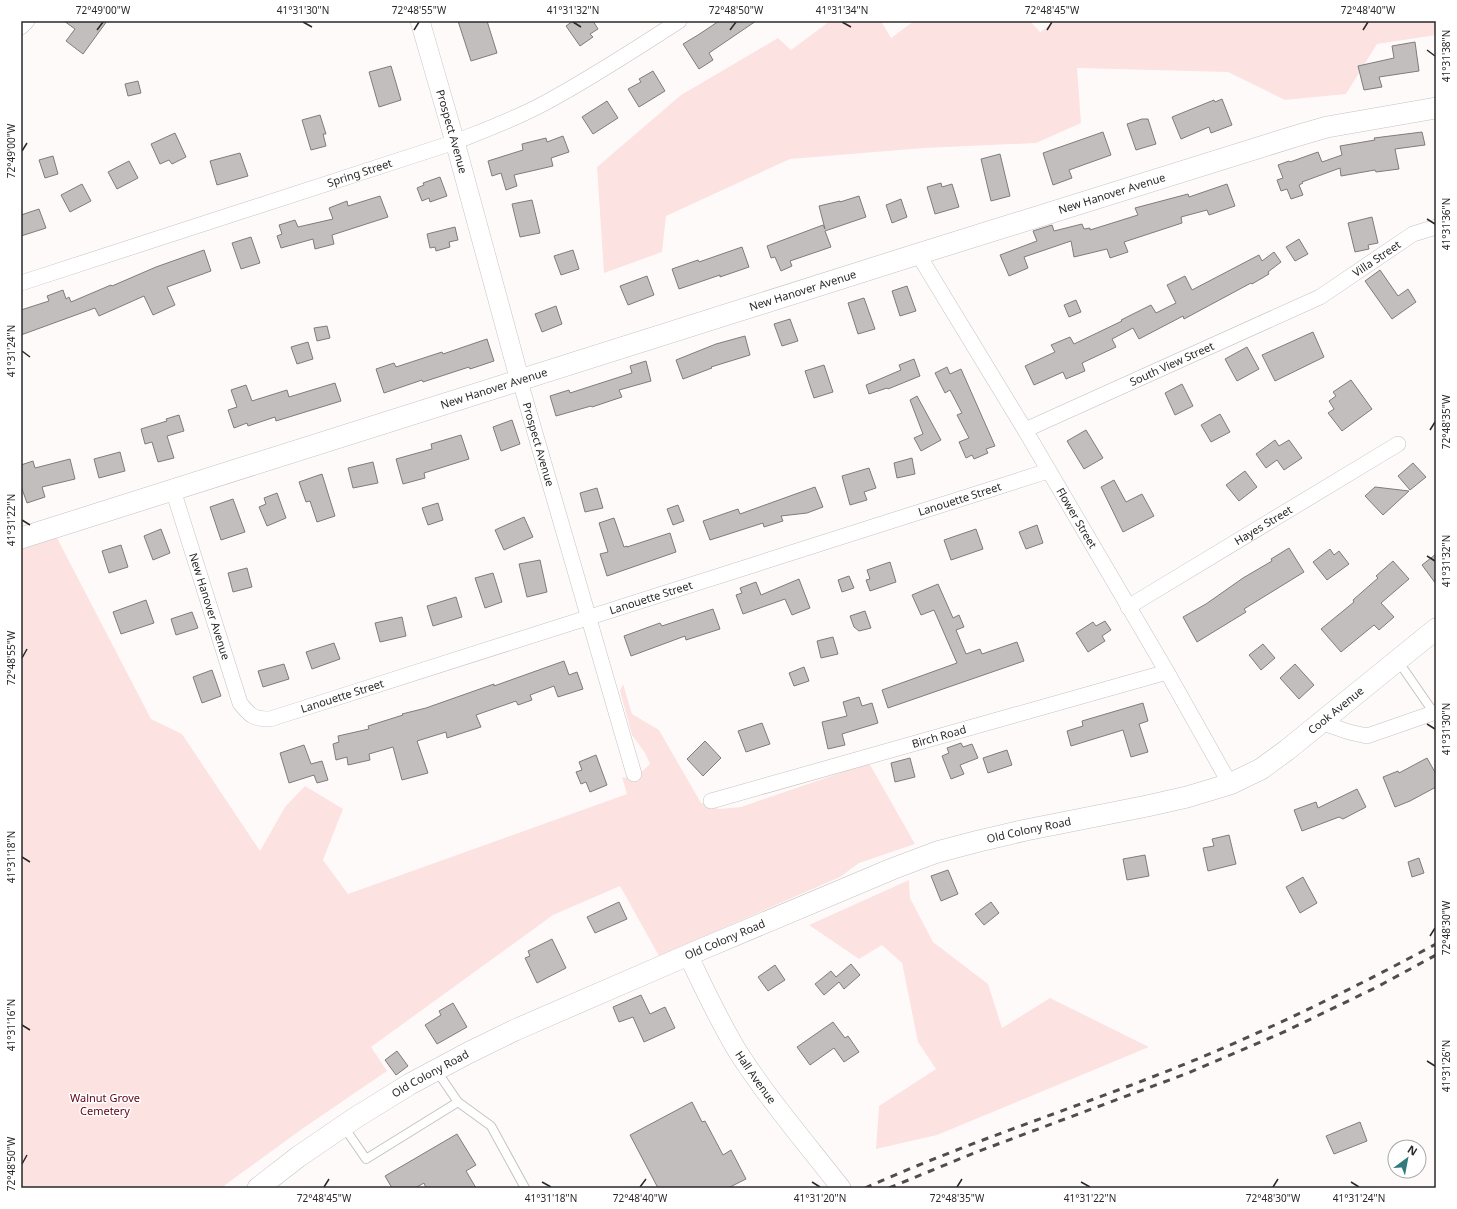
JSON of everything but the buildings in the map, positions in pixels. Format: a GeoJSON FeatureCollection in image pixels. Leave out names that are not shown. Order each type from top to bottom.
{"type":"FeatureCollection","features":[{"type":"Feature","properties":{"kind":"main road","name":"New Hanover Avenue"},"geometry":{"type":"LineString","coordinates":[[21,538],[1302,134],[1354,122],[1436,108]]}},
{"type":"Feature","properties":{"kind":"main road","name":"Cook Avenue"},"geometry":{"type":"LineString","coordinates":[[1230,784],[1260,769],[1287,750],[1436,629]]}},
{"type":"Feature","properties":{"kind":"main road","name":"Old Colony Road"},"geometry":{"type":"LineString","coordinates":[[258,1188],[298,1157],[410,1084],[515,1030],[892,869],[937,852],[1026,830],[1187,797],[1230,784]]}},
{"type":"Feature","properties":{"kind":"street"},"geometry":{"type":"LineString","coordinates":[[21,27],[27,21]]}},
{"type":"Feature","properties":{"kind":"street","name":"Prospect Avenue"},"geometry":{"type":"LineString","coordinates":[[420,21],[456,142],[520,381],[634,774]]}},
{"type":"Feature","properties":{"kind":"street","name":"Spring Street"},"geometry":{"type":"LineString","coordinates":[[21,282],[456,142],[504,123],[542,105],[586,80],[679,21]]}},
{"type":"Feature","properties":{"kind":"street","name":"Villa Street"},"geometry":{"type":"LineString","coordinates":[[1320,297],[1413,234],[1436,227]]}},
{"type":"Feature","properties":{"kind":"street","name":"Flower Street"},"geometry":{"type":"LineString","coordinates":[[918,254],[1025,430],[1167,672],[1230,784]]}},
{"type":"Feature","properties":{"kind":"street","name":"South View Street"},"geometry":{"type":"LineString","coordinates":[[1025,430],[1320,297]]}},
{"type":"Feature","properties":{"kind":"street","name":"Hayes Street"},"geometry":{"type":"LineString","coordinates":[[1128,607],[1398,444]]}},
{"type":"Feature","properties":{"kind":"street","name":"Lanouette Street"},"geometry":{"type":"LineString","coordinates":[[253,717],[270,719],[1048,471]]}},
{"type":"Feature","properties":{"kind":"street","name":"New Hanover Avenue"},"geometry":{"type":"LineString","coordinates":[[174,490],[240,703],[253,717]]}},
{"type":"Feature","properties":{"kind":"street","name":"Birch Road"},"geometry":{"type":"LineString","coordinates":[[711,801],[1167,672]]}},
{"type":"Feature","properties":{"kind":"street"},"geometry":{"type":"LineString","coordinates":[[1320,722],[1348,732],[1367,736],[1435,713]]}},
{"type":"Feature","properties":{"kind":"street","name":"Hall Avenue"},"geometry":{"type":"LineString","coordinates":[[688,955],[717,1016],[739,1052],[765,1091],[841,1188]]}},
{"type":"Feature","properties":{"kind":"lane"},"geometry":{"type":"LineString","coordinates":[[1398,660],[1435,713]]}},
{"type":"Feature","properties":{"kind":"lane"},"geometry":{"type":"LineString","coordinates":[[436,1070],[458,1102],[491,1126],[525,1188]]}},
{"type":"Feature","properties":{"kind":"lane"},"geometry":{"type":"LineString","coordinates":[[344,1127],[366,1159],[458,1102]]}},
{"type":"Feature","properties":{"kind":"green space"},"geometry":{"type":"Polygon","coordinates":[[[830,21],[881,21],[891,38],[914,21],[1030,21],[1040,32],[1056,21],[1436,21],[1436,35],[1377,44],[1346,94],[1285,100],[1228,72],[1077,68],[1081,123],[1036,143],[924,148],[790,159],[666,216],[662,252],[604,273],[597,167],[681,95],[778,38],[791,50],[830,21]]]}},
{"type":"Feature","properties":{"kind":"green space","name":"Walnut Grove Cemetery"},"geometry":{"type":"Polygon","coordinates":[[[56,536],[151,719],[182,734],[260,851],[285,807],[305,786],[343,809],[323,860],[348,894],[627,794],[622,777],[634,779],[650,764],[645,753],[632,735],[620,691],[623,684],[632,714],[659,730],[701,803],[719,809],[741,807],[869,763],[915,844],[859,863],[840,877],[659,956],[620,886],[553,915],[371,1047],[387,1071],[302,1129],[221,1188],[21,1188],[21,548],[56,536]]]}},
{"type":"Feature","properties":{"kind":"green space"},"geometry":{"type":"Polygon","coordinates":[[[909,880],[910,898],[933,942],[988,984],[1002,1028],[1050,998],[1149,1047],[937,1135],[876,1149],[879,1106],[936,1069],[918,1042],[902,963],[882,945],[859,959],[809,925],[909,880]]]}},
{"type":"Feature","properties":{"kind":"railway"},"geometry":{"type":"LineString","coordinates":[[865,1188],[984,1139],[1145,1080],[1217,1051],[1312,1007],[1436,944]]}},
{"type":"Feature","properties":{"kind":"railway"},"geometry":{"type":"LineString","coordinates":[[889,1188],[974,1153],[1188,1073],[1286,1031],[1377,987],[1436,955]]}}]}
